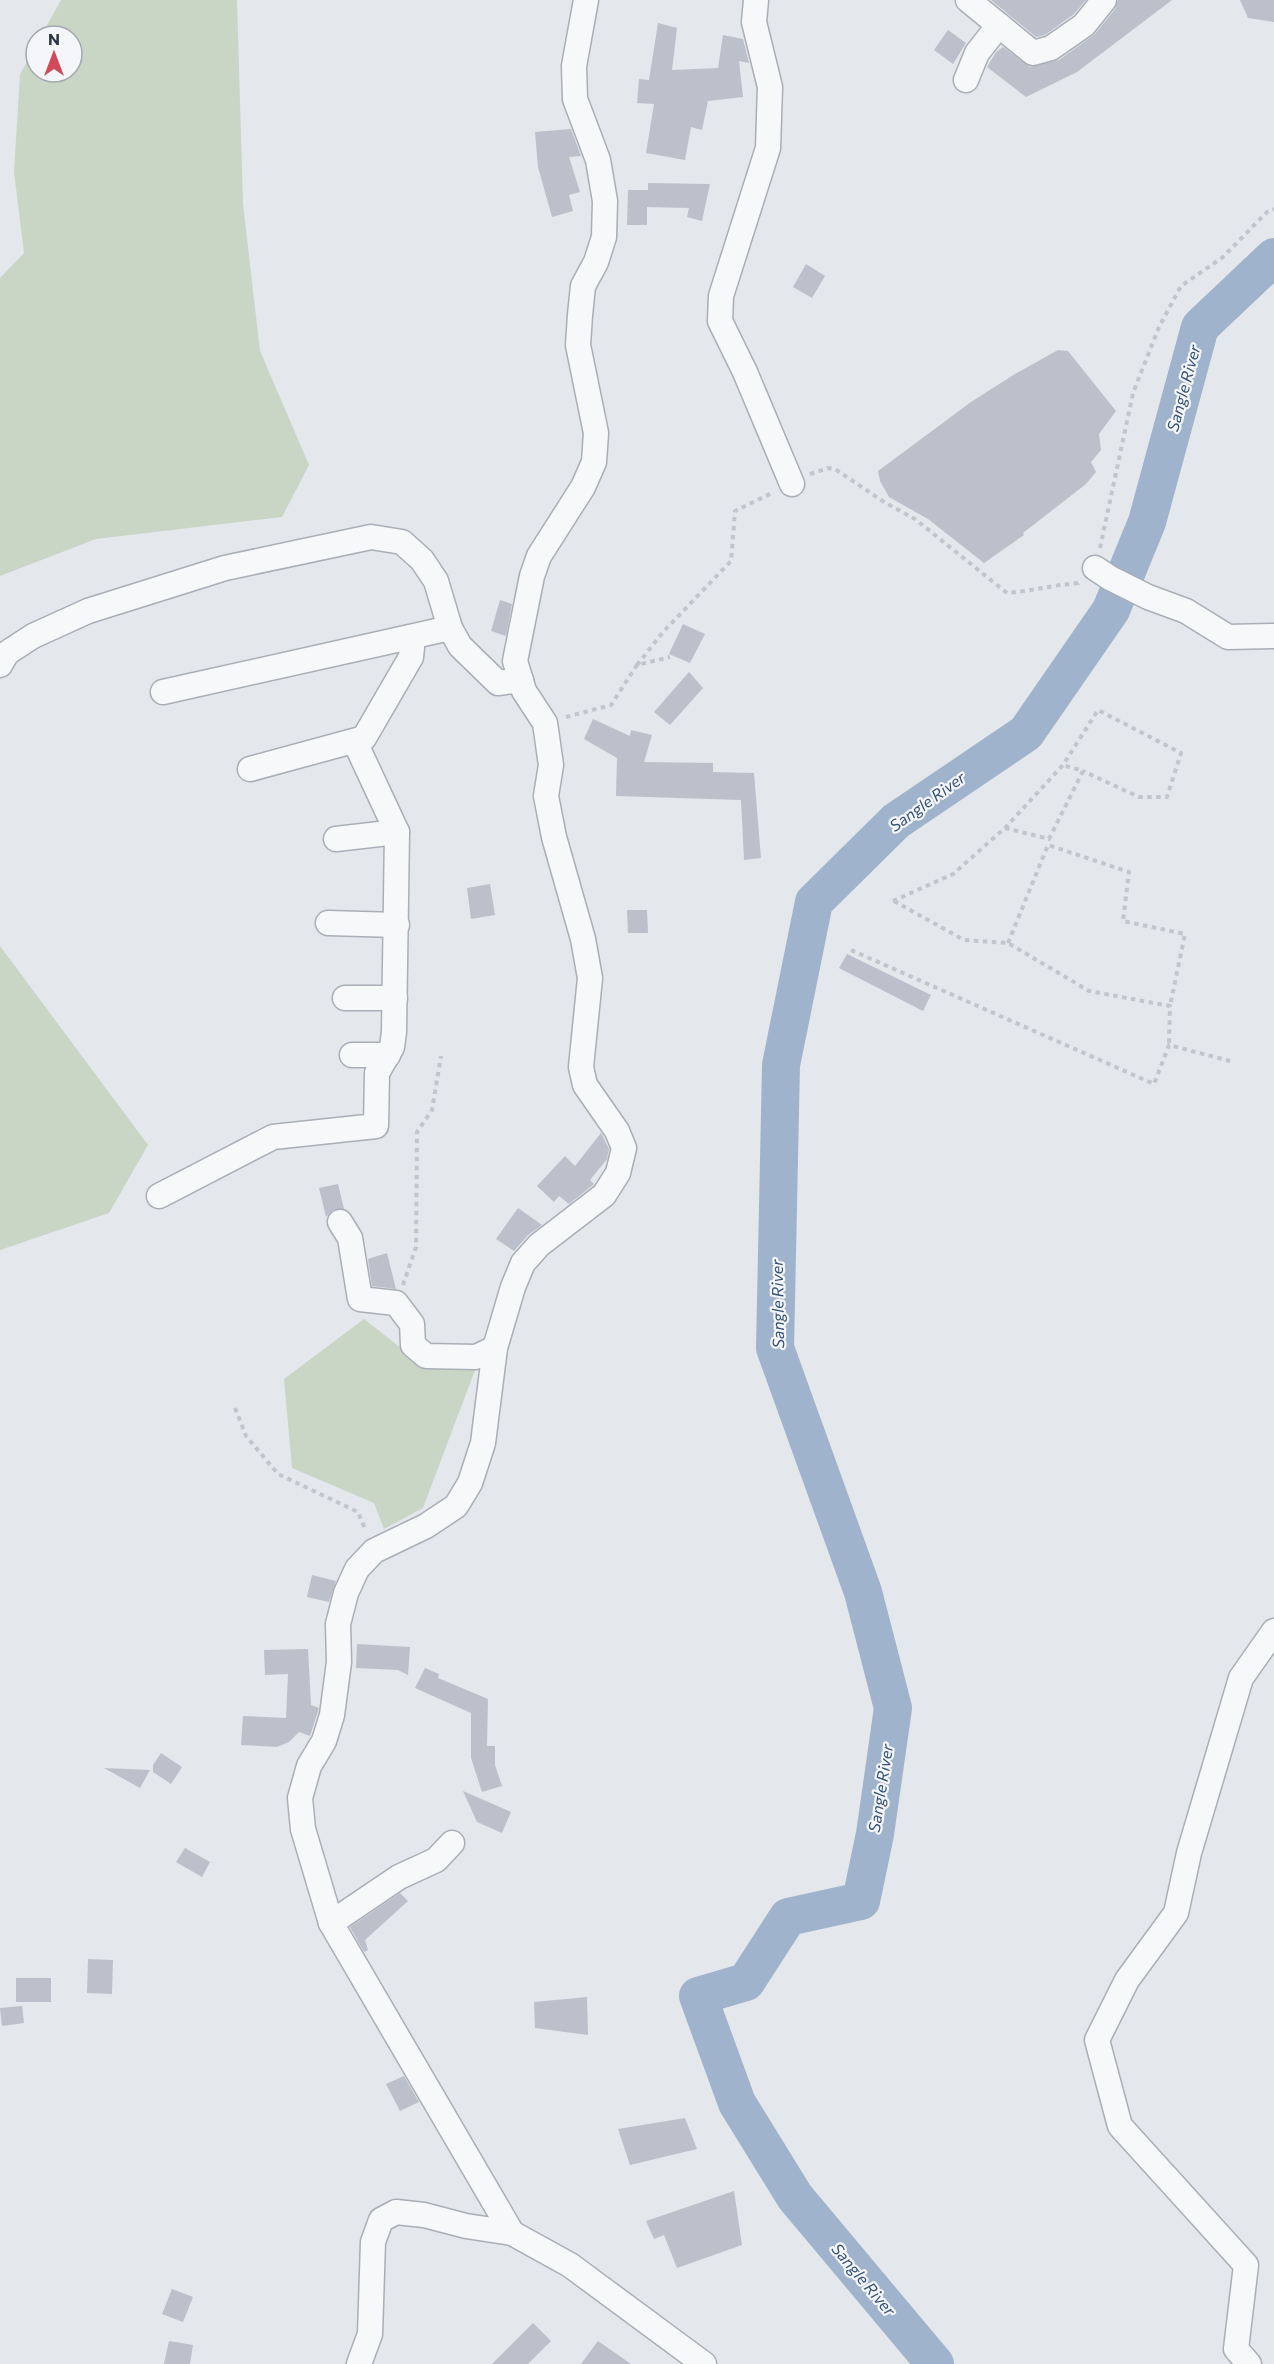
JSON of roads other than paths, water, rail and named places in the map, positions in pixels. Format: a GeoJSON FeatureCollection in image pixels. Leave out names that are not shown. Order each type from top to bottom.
{"type":"FeatureCollection","features":[{"type":"Feature","properties":{"kind":"street"},"geometry":{"type":"LineString","coordinates":[[512,2233],[331,1923],[303,1829],[300,1798],[309,1766],[324,1741],[332,1715],[339,1662],[339,1624],[346,1593],[357,1569],[374,1551],[426,1526],[456,1506],[470,1483],[483,1443],[495,1348],[513,1287],[524,1263],[539,1245],[604,1195],[618,1173],[624,1148],[617,1131],[585,1085],[581,1067],[590,978],[583,939],[554,837],[546,796],[551,765],[545,723],[524,690],[515,661],[532,576],[539,556],[583,487],[594,462],[596,433],[578,345],[583,286],[596,262],[604,237],[605,201],[598,160],[575,99],[574,66],[586,0]]}},
{"type":"Feature","properties":{"kind":"street"},"geometry":{"type":"LineString","coordinates":[[756,0],[754,22],[770,87],[768,148],[721,296],[720,321],[745,372],[792,484]]}},
{"type":"Feature","properties":{"kind":"street"},"geometry":{"type":"LineString","coordinates":[[968,0],[1033,53],[1051,48],[1084,25],[1104,0]]}},
{"type":"Feature","properties":{"kind":"street"},"geometry":{"type":"LineString","coordinates":[[966,80],[977,53],[999,26]]}},
{"type":"Feature","properties":{"kind":"street"},"geometry":{"type":"LineString","coordinates":[[0,666],[7,653],[33,636],[88,611],[225,568],[371,537],[402,542],[422,560],[436,580],[450,628],[460,646],[498,683],[521,680]]}},
{"type":"Feature","properties":{"kind":"street"},"geometry":{"type":"LineString","coordinates":[[1103,573],[1149,597],[1186,611],[1228,637],[1274,636]]}},
{"type":"Feature","properties":{"kind":"street"},"geometry":{"type":"LineString","coordinates":[[163,692],[450,628]]}},
{"type":"Feature","properties":{"kind":"street"},"geometry":{"type":"LineString","coordinates":[[250,769],[364,738],[411,657],[413,638]]}},
{"type":"Feature","properties":{"kind":"street"},"geometry":{"type":"LineString","coordinates":[[159,1196],[273,1137],[376,1126],[377,1073],[392,1047],[397,925],[397,832],[355,742]]}},
{"type":"Feature","properties":{"kind":"street"},"geometry":{"type":"LineString","coordinates":[[336,838],[397,832]]}},
{"type":"Feature","properties":{"kind":"street"},"geometry":{"type":"LineString","coordinates":[[328,923],[397,925]]}},
{"type":"Feature","properties":{"kind":"street"},"geometry":{"type":"LineString","coordinates":[[345,998],[395,998]]}},
{"type":"Feature","properties":{"kind":"street"},"geometry":{"type":"LineString","coordinates":[[352,1055],[388,1055]]}},
{"type":"Feature","properties":{"kind":"street"},"geometry":{"type":"LineString","coordinates":[[340,1222],[350,1238],[360,1299],[396,1303],[412,1324],[413,1345],[426,1356],[476,1357],[495,1348]]}},
{"type":"Feature","properties":{"kind":"street"},"geometry":{"type":"LineString","coordinates":[[1249,2364],[1236,2349],[1246,2265],[1120,2126],[1097,2040],[1127,1980],[1176,1913],[1189,1853],[1241,1678],[1274,1631]]}},
{"type":"Feature","properties":{"kind":"street"},"geometry":{"type":"LineString","coordinates":[[331,1923],[399,1877],[436,1860],[452,1843]]}},
{"type":"Feature","properties":{"kind":"street"},"geometry":{"type":"LineString","coordinates":[[359,2364],[370,2334],[373,2242],[381,2220],[396,2212],[512,2233],[570,2265],[704,2364]]}},
{"type":"Feature","properties":{"kind":"waterway","name":"Sangle River"},"geometry":{"type":"LineString","coordinates":[[935,2364],[795,2197],[737,2103],[698,1996],[746,1982],[788,1917],[861,1901],[875,1834],[893,1708],[863,1592],[775,1348],[781,1065],[814,902],[896,821],[1026,733],[1111,610],[1147,522],[1200,327],[1274,257]]}}]}
